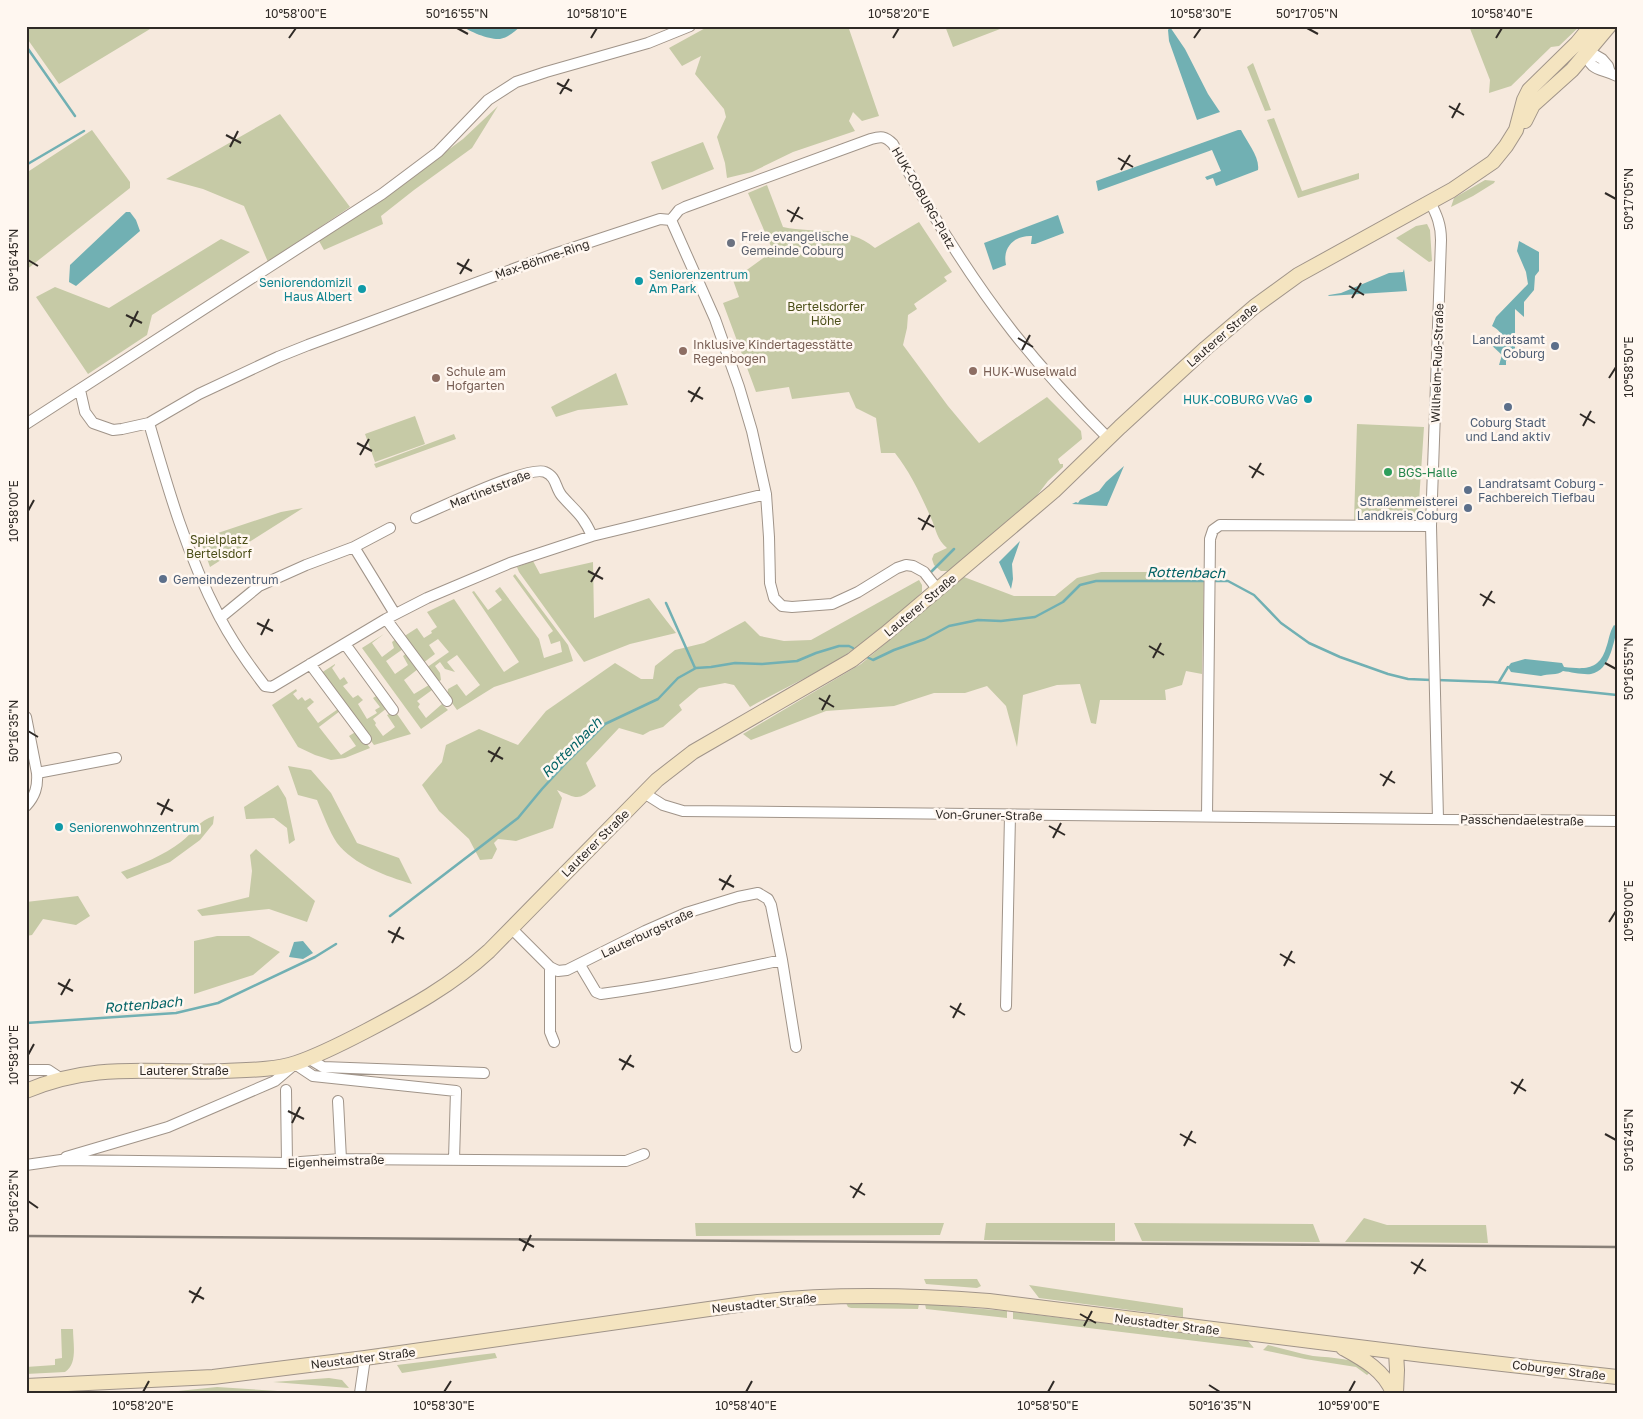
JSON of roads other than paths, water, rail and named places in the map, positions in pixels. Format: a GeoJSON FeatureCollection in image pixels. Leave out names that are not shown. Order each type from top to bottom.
{"type":"FeatureCollection","features":[{"type":"Feature","properties":{"kind":"street"},"geometry":{"type":"LineString","coordinates":[[26,424],[382,194],[438,152],[480,108],[516,82],[648,43],[690,26]]}},
{"type":"Feature","properties":{"kind":"street","name":"Lauterer Straße"},"geometry":{"type":"LineString","coordinates":[[26,1091],[60,1078],[84,1073],[113,1070],[224,1071],[262,1069],[302,1061],[351,1039],[432,996],[477,962],[657,780],[694,752],[852,660],[1054,491],[1120,427],[1254,307],[1292,279],[1460,185],[1492,162],[1506,146],[1516,130],[1524,123],[1533,105],[1572,70],[1591,26]]}},
{"type":"Feature","properties":{"kind":"street","name":"Lauterer Straße"},"geometry":{"type":"LineString","coordinates":[[1582,47],[1608,26]]}},
{"type":"Feature","properties":{"kind":"street"},"geometry":{"type":"LineString","coordinates":[[1582,47],[1602,59],[1614,74]]}},
{"type":"Feature","properties":{"kind":"street","name":"HUK-COBURG-Platz"},"geometry":{"type":"LineString","coordinates":[[671,220],[679,210],[740,186],[870,139],[882,136],[888,138],[952,246],[1012,331],[1046,373],[1109,439]]}},
{"type":"Feature","properties":{"kind":"street","name":"Willhelm-Ruß-Straße"},"geometry":{"type":"LineString","coordinates":[[1430,202],[1441,226],[1442,240],[1431,526],[1435,688],[1433,819]]}},
{"type":"Feature","properties":{"kind":"street","name":"Max-Böhme-Ring"},"geometry":{"type":"LineString","coordinates":[[80,390],[85,412],[93,423],[113,430],[149,423],[199,394],[308,345],[554,254],[660,219],[671,220]]}},
{"type":"Feature","properties":{"kind":"street"},"geometry":{"type":"LineString","coordinates":[[671,220],[715,319],[739,387],[752,432],[766,494],[770,583],[774,598],[782,606],[799,607],[832,604],[858,592],[897,568],[906,565],[913,566],[924,572],[938,590]]}},
{"type":"Feature","properties":{"kind":"street"},"geometry":{"type":"LineString","coordinates":[[149,423],[169,493],[200,577],[220,618],[249,665],[265,686],[272,687],[395,614],[429,597],[510,563],[592,536],[766,494]]}},
{"type":"Feature","properties":{"kind":"street","name":"Martinetstraße"},"geometry":{"type":"LineString","coordinates":[[416,518],[513,477],[532,471],[544,471],[554,477],[561,494],[583,517],[592,536]]}},
{"type":"Feature","properties":{"kind":"street"},"geometry":{"type":"LineString","coordinates":[[1207,817],[1210,539],[1213,530],[1220,525],[1431,526]]}},
{"type":"Feature","properties":{"kind":"street"},"geometry":{"type":"LineString","coordinates":[[220,618],[259,586],[306,565],[354,547],[390,528]]}},
{"type":"Feature","properties":{"kind":"street"},"geometry":{"type":"LineString","coordinates":[[354,547],[395,614]]}},
{"type":"Feature","properties":{"kind":"street"},"geometry":{"type":"LineString","coordinates":[[386,619],[447,701]]}},
{"type":"Feature","properties":{"kind":"street"},"geometry":{"type":"LineString","coordinates":[[345,644],[393,710]]}},
{"type":"Feature","properties":{"kind":"street"},"geometry":{"type":"LineString","coordinates":[[310,664],[366,739]]}},
{"type":"Feature","properties":{"kind":"street"},"geometry":{"type":"LineString","coordinates":[[26,717],[37,774],[36,790],[26,806]]}},
{"type":"Feature","properties":{"kind":"street"},"geometry":{"type":"LineString","coordinates":[[37,774],[116,758]]}},
{"type":"Feature","properties":{"kind":"street","name":"Von-Gruner-Straße"},"geometry":{"type":"LineString","coordinates":[[644,793],[663,805],[683,811],[1433,819]]}},
{"type":"Feature","properties":{"kind":"street"},"geometry":{"type":"LineString","coordinates":[[1006,1006],[1010,815]]}},
{"type":"Feature","properties":{"kind":"street","name":"Passchendaelestraße"},"geometry":{"type":"LineString","coordinates":[[1433,819],[1617,822]]}},
{"type":"Feature","properties":{"kind":"street","name":"Lauterburgstraße"},"geometry":{"type":"LineString","coordinates":[[550,967],[558,970],[567,970],[686,913],[758,893],[768,899],[771,905],[796,1047]]}},
{"type":"Feature","properties":{"kind":"street"},"geometry":{"type":"LineString","coordinates":[[511,928],[550,967],[550,1032],[554,1042]]}},
{"type":"Feature","properties":{"kind":"street"},"geometry":{"type":"LineString","coordinates":[[580,965],[596,992],[601,994],[724,973],[782,960]]}},
{"type":"Feature","properties":{"kind":"street"},"geometry":{"type":"LineString","coordinates":[[302,1061],[323,1067],[484,1072]]}},
{"type":"Feature","properties":{"kind":"street"},"geometry":{"type":"LineString","coordinates":[[302,1061],[313,1076],[456,1091],[454,1159]]}},
{"type":"Feature","properties":{"kind":"street"},"geometry":{"type":"LineString","coordinates":[[61,1160],[71,1155],[168,1127],[275,1081],[302,1061]]}},
{"type":"Feature","properties":{"kind":"street"},"geometry":{"type":"LineString","coordinates":[[26,1070],[48,1070],[60,1078]]}},
{"type":"Feature","properties":{"kind":"street"},"geometry":{"type":"LineString","coordinates":[[286,1090],[287,1163]]}},
{"type":"Feature","properties":{"kind":"street"},"geometry":{"type":"LineString","coordinates":[[338,1101],[341,1159]]}},
{"type":"Feature","properties":{"kind":"street","name":"Eigenheimstraße"},"geometry":{"type":"LineString","coordinates":[[26,1165],[61,1160],[287,1163],[341,1159],[626,1161],[644,1154]]}},
{"type":"Feature","properties":{"kind":"street","name":"Neustadter Straße"},"geometry":{"type":"LineString","coordinates":[[26,1386],[212,1377],[365,1358],[758,1302],[814,1296],[866,1295],[940,1297],[989,1302],[1396,1352],[1502,1363]]}},
{"type":"Feature","properties":{"kind":"street"},"geometry":{"type":"LineString","coordinates":[[1335,1344],[1374,1366],[1390,1384],[1394,1393]]}},
{"type":"Feature","properties":{"kind":"street"},"geometry":{"type":"LineString","coordinates":[[1394,1393],[1397,1370],[1396,1352]]}},
{"type":"Feature","properties":{"kind":"street"},"geometry":{"type":"LineString","coordinates":[[360,1393],[365,1358]]}},
{"type":"Feature","properties":{"kind":"street","name":"Coburger Straße"},"geometry":{"type":"LineString","coordinates":[[1502,1363],[1617,1377]]}},
{"type":"Feature","properties":{"kind":"water"},"geometry":{"type":"Polygon","coordinates":[[[462,26],[521,26],[509,36],[500,39],[480,35],[462,26]]]}},
{"type":"Feature","properties":{"kind":"water"},"geometry":{"type":"Polygon","coordinates":[[[1170,27],[1185,49],[1208,94],[1220,112],[1197,120],[1169,41],[1168,30],[1170,27]]]}},
{"type":"Feature","properties":{"kind":"water"},"geometry":{"type":"Polygon","coordinates":[[[1241,130],[1257,160],[1258,170],[1216,186],[1213,178],[1207,180],[1205,177],[1221,171],[1212,150],[1098,191],[1096,181],[1241,130]]]}},
{"type":"Feature","properties":{"kind":"water"},"geometry":{"type":"Polygon","coordinates":[[[126,212],[130,212],[136,220],[140,231],[76,286],[69,282],[70,265],[126,212]]]}},
{"type":"Feature","properties":{"kind":"water"},"geometry":{"type":"Polygon","coordinates":[[[1058,215],[1064,233],[1035,244],[1031,244],[1032,236],[1015,240],[1011,243],[1006,253],[1006,265],[993,270],[984,243],[1058,215]]]}},
{"type":"Feature","properties":{"kind":"water"},"geometry":{"type":"Polygon","coordinates":[[[1519,241],[1539,252],[1539,271],[1535,276],[1534,290],[1524,302],[1524,317],[1515,309],[1515,356],[1510,357],[1506,361],[1506,365],[1499,365],[1502,355],[1487,341],[1488,337],[1493,343],[1503,342],[1500,332],[1492,326],[1496,317],[1528,284],[1526,272],[1517,251],[1519,241]]]}},
{"type":"Feature","properties":{"kind":"water"},"geometry":{"type":"Polygon","coordinates":[[[1404,269],[1407,291],[1328,296],[1341,293],[1389,273],[1403,272],[1404,269]]]}},
{"type":"Feature","properties":{"kind":"water"},"geometry":{"type":"Polygon","coordinates":[[[1124,466],[1107,506],[1072,504],[1078,503],[1080,500],[1099,491],[1124,466]]]}},
{"type":"Feature","properties":{"kind":"water"},"geometry":{"type":"Polygon","coordinates":[[[1020,541],[1012,564],[1013,579],[1011,589],[999,562],[1020,541]]]}},
{"type":"Feature","properties":{"kind":"water"},"geometry":{"type":"Polygon","coordinates":[[[1614,625],[1617,627],[1617,630],[1610,656],[1603,667],[1597,672],[1581,674],[1563,671],[1541,676],[1511,672],[1508,667],[1511,663],[1525,659],[1562,663],[1564,667],[1590,667],[1595,665],[1603,656],[1614,625]]]}},
{"type":"Feature","properties":{"kind":"water"},"geometry":{"type":"Polygon","coordinates":[[[303,941],[313,953],[303,959],[289,957],[294,942],[303,941]]]}},
{"type":"Feature","properties":{"kind":"waterway"},"geometry":{"type":"LineString","coordinates":[[26,46],[75,116]]}},
{"type":"Feature","properties":{"kind":"waterway"},"geometry":{"type":"LineString","coordinates":[[26,165],[84,131]]}},
{"type":"Feature","properties":{"kind":"waterway","name":"Rottenbach"},"geometry":{"type":"LineString","coordinates":[[930,573],[954,549]]}},
{"type":"Feature","properties":{"kind":"waterway","name":"Rottenbach"},"geometry":{"type":"LineString","coordinates":[[867,657],[873,660],[925,639],[949,626],[978,620],[1001,621],[1035,617],[1063,602],[1080,585],[1096,581],[1207,581]]}},
{"type":"Feature","properties":{"kind":"waterway","name":"Rottenbach"},"geometry":{"type":"LineString","coordinates":[[1212,581],[1228,581],[1254,595],[1281,623],[1309,643],[1340,657],[1388,674],[1408,679],[1431,680]]}},
{"type":"Feature","properties":{"kind":"waterway"},"geometry":{"type":"LineString","coordinates":[[666,603],[695,668]]}},
{"type":"Feature","properties":{"kind":"waterway","name":"Rottenbach"},"geometry":{"type":"LineString","coordinates":[[390,916],[518,818],[565,764],[605,724],[658,699],[678,678],[696,668],[735,663],[762,664],[797,661],[839,646],[853,648]]}},
{"type":"Feature","properties":{"kind":"waterway"},"geometry":{"type":"LineString","coordinates":[[1499,682],[1508,667]]}},
{"type":"Feature","properties":{"kind":"waterway","name":"Rottenbach"},"geometry":{"type":"LineString","coordinates":[[1437,680],[1493,682],[1617,695]]}},
{"type":"Feature","properties":{"kind":"waterway","name":"Rottenbach"},"geometry":{"type":"LineString","coordinates":[[26,1023],[176,1013],[218,1003],[315,957],[336,944]]}},
{"type":"Feature","properties":{"kind":"railway"},"geometry":{"type":"LineString","coordinates":[[26,1236],[1617,1247]]}},
{"type":"Feature","properties":{"kind":"place","name":"Freie evangelische Gemeinde Coburg"},"geometry":{"type":"Point","coordinates":[731,243]}},
{"type":"Feature","properties":{"kind":"place","name":"Seniorenzentrum Am Park"},"geometry":{"type":"Point","coordinates":[639,281]}},
{"type":"Feature","properties":{"kind":"place","name":"Seniorendomizil Haus Albert"},"geometry":{"type":"Point","coordinates":[362,289]}},
{"type":"Feature","properties":{"kind":"place","name":"Landratsamt Coburg"},"geometry":{"type":"Point","coordinates":[1555,346]}},
{"type":"Feature","properties":{"kind":"place","name":"Inklusive Kindertagesstätte Regenbogen"},"geometry":{"type":"Point","coordinates":[683,351]}},
{"type":"Feature","properties":{"kind":"place","name":"HUK-Wuselwald"},"geometry":{"type":"Point","coordinates":[973,371]}},
{"type":"Feature","properties":{"kind":"place","name":"Schule am Hofgarten"},"geometry":{"type":"Point","coordinates":[436,378]}},
{"type":"Feature","properties":{"kind":"place","name":"HUK-COBURG VVaG"},"geometry":{"type":"Point","coordinates":[1308,399]}},
{"type":"Feature","properties":{"kind":"place","name":"Coburg Stadt und Land aktiv"},"geometry":{"type":"Point","coordinates":[1508,407]}},
{"type":"Feature","properties":{"kind":"place","name":"BGS-Halle"},"geometry":{"type":"Point","coordinates":[1388,472]}},
{"type":"Feature","properties":{"kind":"place","name":"Landratsamt Coburg - Fachbereich Tiefbau"},"geometry":{"type":"Point","coordinates":[1468,490]}},
{"type":"Feature","properties":{"kind":"place","name":"Straßenmeisterei Landkreis Coburg"},"geometry":{"type":"Point","coordinates":[1468,508]}},
{"type":"Feature","properties":{"kind":"place","name":"Gemeindezentrum"},"geometry":{"type":"Point","coordinates":[163,579]}},
{"type":"Feature","properties":{"kind":"place","name":"Seniorenwohnzentrum"},"geometry":{"type":"Point","coordinates":[59,827]}},
{"type":"Feature","properties":{"kind":"park label","name":"Bertelsdorfer Höhe"},"geometry":{"type":"Point","coordinates":[826,313]}},
{"type":"Feature","properties":{"kind":"park label","name":"Spielplatz Bertelsdorf"},"geometry":{"type":"Point","coordinates":[219,546]}}]}
